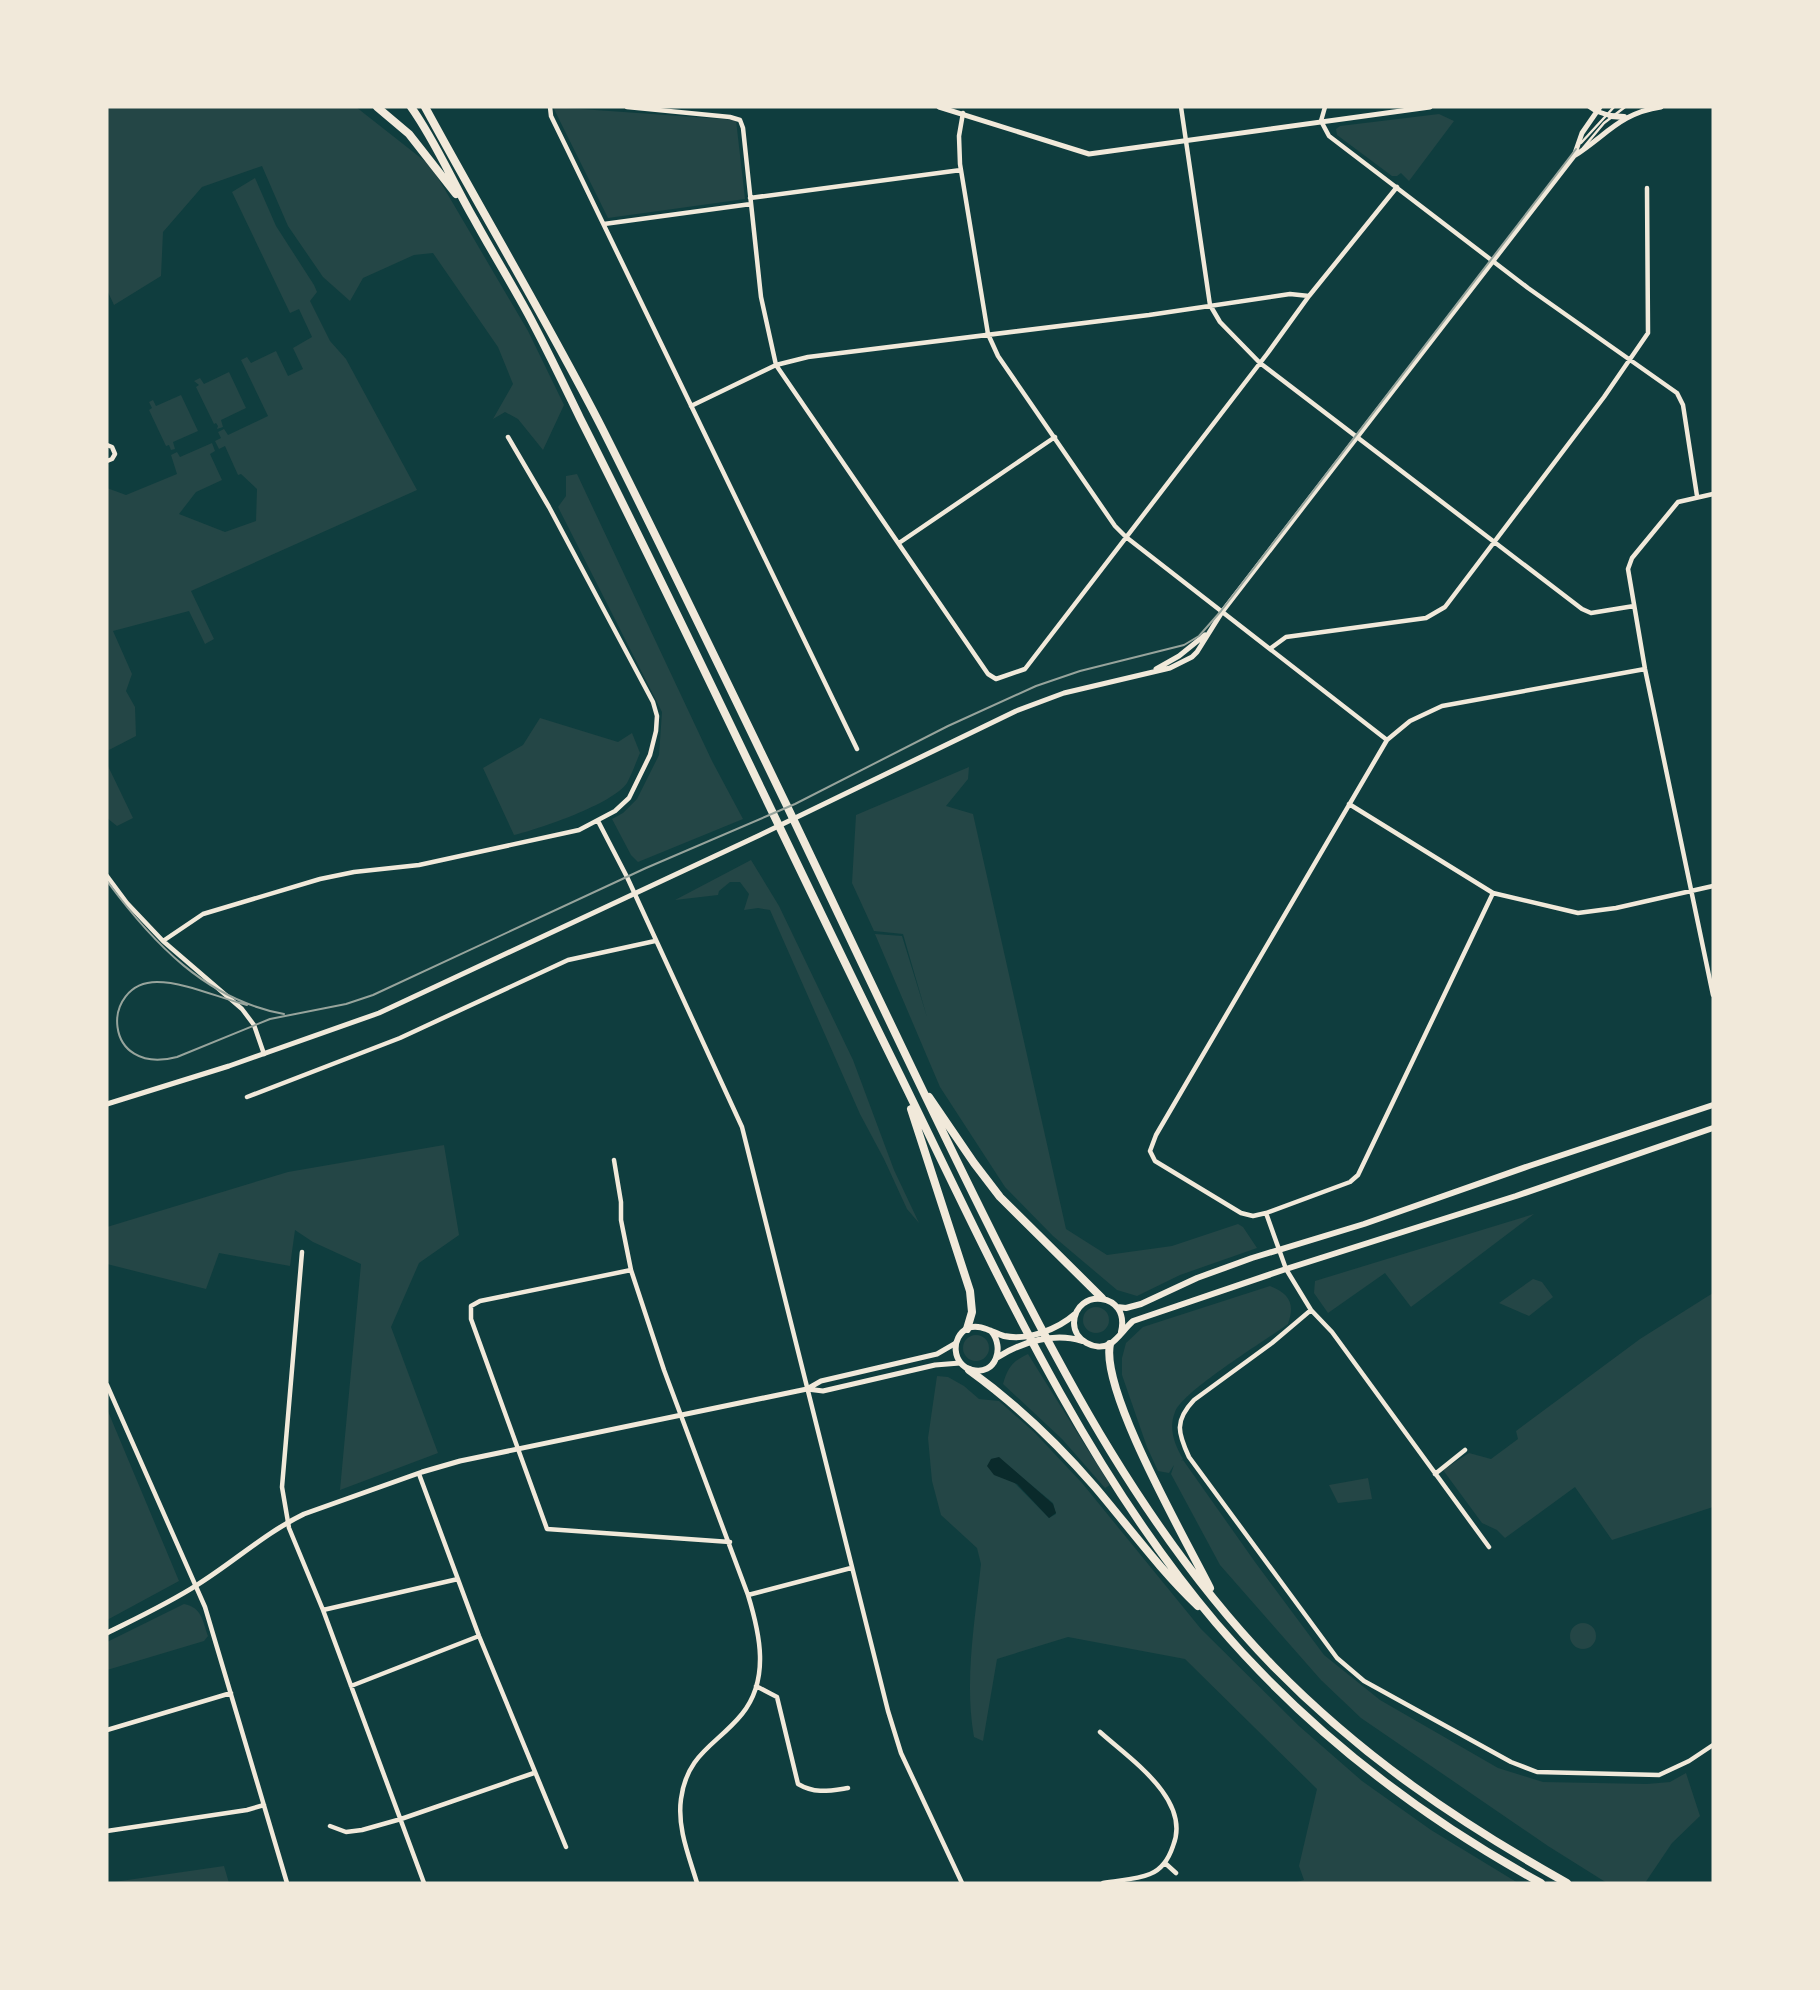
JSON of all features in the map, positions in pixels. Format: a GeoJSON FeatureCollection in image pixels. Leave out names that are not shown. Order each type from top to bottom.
{"type":"FeatureCollection","features":[{"type":"Feature","properties":{"kind":"highway"},"geometry":{"type":"LineString","coordinates":[[377,107],[409,134],[470,213]]}},
{"type":"Feature","properties":{"kind":"highway"},"geometry":{"type":"LineString","coordinates":[[411,107],[426,127],[470,213],[527,312],[661,579],[769,809],[1011,1302],[1049,1373],[1109,1472],[1145,1528],[1215,1622]]}},
{"type":"Feature","properties":{"kind":"highway"},"geometry":{"type":"LineString","coordinates":[[425,107],[483,207],[601,426],[1025,1299],[1060,1365],[1158,1525],[1220,1606],[1275,1668],[1332,1722],[1384,1767],[1462,1822],[1567,1883]]}},
{"type":"Feature","properties":{"kind":"highway"},"geometry":{"type":"LineString","coordinates":[[911,1068],[1000,1197],[1102,1298]]}},
{"type":"Feature","properties":{"kind":"highway"},"geometry":{"type":"LineString","coordinates":[[903,1083],[971,1291],[972,1312],[967,1329]]}},
{"type":"Feature","properties":{"kind":"highway"},"geometry":{"type":"LineString","coordinates":[[1110,1344],[1110,1369],[1143,1458],[1220,1606]]}},
{"type":"Feature","properties":{"kind":"highway"},"geometry":{"type":"LineString","coordinates":[[970,1370],[1004,1395],[1049,1436],[1181,1589],[1305,1716],[1407,1800],[1464,1839],[1541,1883]]}},
{"type":"Feature","properties":{"kind":"main road"},"geometry":{"type":"LineString","coordinates":[[1608,115],[1624,117]]}},
{"type":"Feature","properties":{"kind":"main road"},"geometry":{"type":"LineString","coordinates":[[1713,1105],[1197,1278],[1141,1304],[1126,1308],[1117,1307],[1102,1298],[1089,1300],[1065,1323],[1037,1333],[1005,1336],[982,1327],[967,1329],[956,1343],[956,1355],[960,1363],[970,1370],[980,1371],[1009,1350],[1037,1341],[1069,1337],[1094,1346],[1110,1344],[1132,1321],[1516,1196],[1713,1128]]}},
{"type":"Feature","properties":{"kind":"main road"},"geometry":{"type":"LineString","coordinates":[[1117,1307],[1122,1315],[1121,1332]]}},
{"type":"Feature","properties":{"kind":"main road"},"geometry":{"type":"LineString","coordinates":[[1076,1313],[1075,1328],[1084,1342]]}},
{"type":"Feature","properties":{"kind":"main road"},"geometry":{"type":"LineString","coordinates":[[991,1331],[998,1341],[998,1357]]}},
{"type":"Feature","properties":{"kind":"street"},"geometry":{"type":"LineString","coordinates":[[550,107],[561,136],[857,749]]}},
{"type":"Feature","properties":{"kind":"street"},"geometry":{"type":"LineString","coordinates":[[627,107],[740,120],[761,297],[776,365],[988,674],[996,679],[1025,669],[1309,296],[1397,187]]}},
{"type":"Feature","properties":{"kind":"street"},"geometry":{"type":"LineString","coordinates":[[939,107],[1089,154],[1430,107]]}},
{"type":"Feature","properties":{"kind":"street"},"geometry":{"type":"LineString","coordinates":[[956,107],[963,113]]}},
{"type":"Feature","properties":{"kind":"street"},"geometry":{"type":"LineString","coordinates":[[1181,107],[1210,305],[1220,322],[1260,363],[1559,593],[1591,613],[1634,606]]}},
{"type":"Feature","properties":{"kind":"street"},"geometry":{"type":"LineString","coordinates":[[1325,107],[1321,121],[1329,136],[1493,261],[1673,389],[1681,398],[1687,423],[1697,496]]}},
{"type":"Feature","properties":{"kind":"street"},"geometry":{"type":"LineString","coordinates":[[1577,152],[1595,143],[1624,117],[1661,107]]}},
{"type":"Feature","properties":{"kind":"street"},"geometry":{"type":"LineString","coordinates":[[107,1104],[264,1054],[379,1013],[760,835],[1016,711],[1064,693],[1150,672],[1179,656],[1208,632],[1577,152],[1582,132],[1595,108],[1608,115]]}},
{"type":"Feature","properties":{"kind":"street"},"geometry":{"type":"LineString","coordinates":[[963,113],[959,136],[961,170],[988,334],[998,356],[1115,526],[1126,537],[1387,740]]}},
{"type":"Feature","properties":{"kind":"street"},"geometry":{"type":"LineString","coordinates":[[604,224],[961,170]]}},
{"type":"Feature","properties":{"kind":"street"},"geometry":{"type":"LineString","coordinates":[[1271,648],[1286,637],[1426,618],[1445,607],[1604,397],[1648,333],[1647,188]]}},
{"type":"Feature","properties":{"kind":"street"},"geometry":{"type":"LineString","coordinates":[[691,406],[776,365],[808,357],[1290,294],[1309,296]]}},
{"type":"Feature","properties":{"kind":"street"},"geometry":{"type":"LineString","coordinates":[[899,543],[1055,436]]}},
{"type":"Feature","properties":{"kind":"street"},"geometry":{"type":"LineString","coordinates":[[163,942],[203,914],[320,879],[436,862],[564,835],[598,821],[629,798],[650,755],[656,731],[657,716],[653,702],[508,437]]}},
{"type":"Feature","properties":{"kind":"street"},"geometry":{"type":"LineString","coordinates":[[107,445],[112,447],[115,454],[113,459],[107,461]]}},
{"type":"Feature","properties":{"kind":"street"},"geometry":{"type":"LineString","coordinates":[[1713,494],[1678,502],[1629,564],[1645,668],[1713,995]]}},
{"type":"Feature","properties":{"kind":"street"},"geometry":{"type":"LineString","coordinates":[[1493,893],[1358,1175],[1350,1182],[1253,1216],[1241,1213],[1155,1161],[1150,1151],[1156,1135],[1387,740],[1410,721],[1442,706],[1645,668]]}},
{"type":"Feature","properties":{"kind":"street"},"geometry":{"type":"LineString","coordinates":[[1349,804],[1493,893],[1578,913],[1616,908],[1713,886]]}},
{"type":"Feature","properties":{"kind":"street"},"geometry":{"type":"LineString","coordinates":[[598,821],[742,1127],[851,1567],[901,1753],[962,1883]]}},
{"type":"Feature","properties":{"kind":"street"},"geometry":{"type":"LineString","coordinates":[[107,876],[132,909],[163,942],[242,1009],[254,1025],[264,1054]]}},
{"type":"Feature","properties":{"kind":"street"},"geometry":{"type":"LineString","coordinates":[[247,1097],[400,1038],[568,960],[654,941]]}},
{"type":"Feature","properties":{"kind":"street"},"geometry":{"type":"LineString","coordinates":[[614,1160],[621,1220],[631,1270],[730,1542],[755,1616],[760,1647],[760,1675],[741,1715],[709,1744],[685,1779],[680,1815],[697,1883]]}},
{"type":"Feature","properties":{"kind":"street"},"geometry":{"type":"LineString","coordinates":[[1266,1213],[1286,1269],[1311,1310],[1332,1332],[1489,1547]]}},
{"type":"Feature","properties":{"kind":"street"},"geometry":{"type":"LineString","coordinates":[[302,1252],[282,1487],[287,1522],[323,1609],[424,1883]]}},
{"type":"Feature","properties":{"kind":"street"},"geometry":{"type":"LineString","coordinates":[[631,1270],[480,1301],[471,1306],[471,1319],[517,1449],[547,1529],[730,1542]]}},
{"type":"Feature","properties":{"kind":"street"},"geometry":{"type":"LineString","coordinates":[[1311,1310],[1272,1343],[1194,1400],[1184,1410],[1180,1436],[1189,1457],[1337,1658],[1364,1681],[1511,1762],[1536,1772],[1659,1775],[1689,1761],[1713,1745]]}},
{"type":"Feature","properties":{"kind":"street"},"geometry":{"type":"LineString","coordinates":[[107,1633],[197,1586],[265,1535],[287,1522],[419,1474],[460,1461],[807,1389],[821,1381],[937,1354],[956,1343]]}},
{"type":"Feature","properties":{"kind":"street"},"geometry":{"type":"LineString","coordinates":[[807,1389],[823,1391],[936,1365],[960,1363]]}},
{"type":"Feature","properties":{"kind":"street"},"geometry":{"type":"LineString","coordinates":[[107,1385],[189,1574],[197,1586],[287,1883]]}},
{"type":"Feature","properties":{"kind":"street"},"geometry":{"type":"LineString","coordinates":[[1435,1474],[1465,1450]]}},
{"type":"Feature","properties":{"kind":"street"},"geometry":{"type":"LineString","coordinates":[[419,1474],[479,1636],[566,1847]]}},
{"type":"Feature","properties":{"kind":"street"},"geometry":{"type":"LineString","coordinates":[[748,1595],[851,1567]]}},
{"type":"Feature","properties":{"kind":"street"},"geometry":{"type":"LineString","coordinates":[[323,1609],[458,1579]]}},
{"type":"Feature","properties":{"kind":"street"},"geometry":{"type":"LineString","coordinates":[[351,1686],[479,1636]]}},
{"type":"Feature","properties":{"kind":"street"},"geometry":{"type":"LineString","coordinates":[[756,1686],[777,1697],[798,1784],[819,1793],[848,1788]]}},
{"type":"Feature","properties":{"kind":"street"},"geometry":{"type":"LineString","coordinates":[[107,1730],[231,1693]]}},
{"type":"Feature","properties":{"kind":"street"},"geometry":{"type":"LineString","coordinates":[[1100,1732],[1171,1801],[1178,1829],[1162,1867],[1150,1874],[1103,1883]]}},
{"type":"Feature","properties":{"kind":"street"},"geometry":{"type":"LineString","coordinates":[[330,1826],[346,1832],[401,1819],[534,1773]]}},
{"type":"Feature","properties":{"kind":"street"},"geometry":{"type":"LineString","coordinates":[[107,1831],[247,1810],[264,1805]]}},
{"type":"Feature","properties":{"kind":"street"},"geometry":{"type":"LineString","coordinates":[[1165,1863],[1176,1873]]}},
{"type":"Feature","properties":{"kind":"lane"},"geometry":{"type":"LineString","coordinates":[[1577,152],[1614,107]]}},
{"type":"Feature","properties":{"kind":"lane"},"geometry":{"type":"LineString","coordinates":[[1577,152],[1608,115],[1625,107]]}},
{"type":"Feature","properties":{"kind":"shaded area"},"geometry":{"type":"Polygon","coordinates":[[[107,107],[356,107],[431,166],[528,331],[564,405],[543,450],[518,419],[505,412],[493,419],[513,384],[498,347],[433,253],[414,255],[363,278],[350,301],[323,277],[288,226],[262,166],[202,187],[163,232],[161,276],[114,305],[107,290],[107,107]]]}},
{"type":"Feature","properties":{"kind":"shaded area"},"geometry":{"type":"Polygon","coordinates":[[[553,107],[736,120],[745,199],[608,218],[553,107]]]}},
{"type":"Feature","properties":{"kind":"shaded area"},"geometry":{"type":"Polygon","coordinates":[[[1439,114],[1454,121],[1409,181],[1401,173],[1392,176],[1337,135],[1336,129],[1340,126],[1439,114]]]}},
{"type":"Feature","properties":{"kind":"shaded area"},"geometry":{"type":"Polygon","coordinates":[[[255,178],[276,226],[314,285],[317,292],[310,301],[330,341],[346,359],[417,490],[191,591],[214,639],[205,644],[189,611],[113,631],[132,674],[126,691],[135,707],[136,736],[107,751],[107,488],[126,495],[177,474],[171,455],[177,452],[180,457],[212,443],[215,451],[210,454],[222,480],[196,492],[179,514],[225,532],[256,521],[257,489],[241,474],[238,475],[225,446],[219,449],[215,441],[221,438],[218,432],[224,429],[228,435],[268,416],[241,360],[247,357],[251,363],[276,351],[288,376],[303,369],[293,348],[312,337],[299,309],[290,313],[232,192],[255,178]]]}},
{"type":"Feature","properties":{"kind":"shaded area"},"geometry":{"type":"Polygon","coordinates":[[[229,372],[246,408],[221,420],[223,427],[217,429],[218,426],[214,424],[196,387],[199,385],[194,381],[200,378],[204,384],[229,372]]]}},
{"type":"Feature","properties":{"kind":"shaded area"},"geometry":{"type":"Polygon","coordinates":[[[181,395],[198,431],[173,442],[175,449],[171,450],[169,445],[166,446],[149,410],[152,408],[149,402],[153,400],[156,406],[181,395]]]}},
{"type":"Feature","properties":{"kind":"shaded area"},"geometry":{"type":"Polygon","coordinates":[[[577,474],[712,761],[743,819],[638,862],[631,855],[612,819],[623,813],[637,799],[659,755],[662,712],[558,507],[566,496],[566,476],[577,474]]]}},
{"type":"Feature","properties":{"kind":"shaded area"},"geometry":{"type":"Polygon","coordinates":[[[540,718],[618,742],[632,733],[640,753],[627,783],[607,799],[557,821],[514,835],[483,768],[523,745],[540,718]]]}},
{"type":"Feature","properties":{"kind":"shaded area"},"geometry":{"type":"Polygon","coordinates":[[[107,764],[133,818],[117,826],[107,818],[107,764]]]}},
{"type":"Feature","properties":{"kind":"shaded area"},"geometry":{"type":"Polygon","coordinates":[[[969,767],[968,779],[946,806],[973,814],[1066,1229],[1107,1255],[1172,1246],[1238,1224],[1257,1248],[1180,1275],[1137,1296],[1117,1290],[1053,1236],[1005,1187],[940,1087],[875,934],[902,936],[927,1017],[903,934],[874,931],[852,883],[856,815],[969,767]]]}},
{"type":"Feature","properties":{"kind":"shaded area"},"geometry":{"type":"Polygon","coordinates":[[[751,860],[779,906],[853,1060],[894,1170],[919,1223],[907,1209],[860,1114],[770,910],[744,910],[749,894],[740,882],[730,882],[718,895],[675,900],[751,860]]]}},
{"type":"Feature","properties":{"kind":"shaded area"},"geometry":{"type":"Polygon","coordinates":[[[444,1145],[459,1235],[419,1263],[391,1327],[438,1453],[340,1490],[361,1264],[313,1242],[295,1230],[290,1266],[219,1253],[206,1289],[107,1264],[107,1227],[288,1172],[444,1145]]]}},
{"type":"Feature","properties":{"kind":"shaded area"},"geometry":{"type":"Polygon","coordinates":[[[1534,1214],[1411,1307],[1385,1273],[1328,1313],[1314,1293],[1315,1281],[1534,1214]]]}},
{"type":"Feature","properties":{"kind":"shaded area"},"geometry":{"type":"Polygon","coordinates":[[[1533,1279],[1542,1282],[1553,1297],[1529,1316],[1499,1303],[1533,1279]]]}},
{"type":"Feature","properties":{"kind":"shaded area"},"geometry":{"type":"Polygon","coordinates":[[[1270,1286],[1282,1292],[1289,1300],[1291,1311],[1288,1324],[1226,1366],[1181,1403],[1173,1418],[1172,1431],[1183,1459],[1181,1461],[1183,1460],[1324,1655],[1380,1700],[1498,1768],[1543,1782],[1647,1784],[1670,1782],[1686,1773],[1700,1816],[1672,1843],[1645,1883],[1607,1883],[1548,1846],[1361,1718],[1321,1680],[1220,1565],[1171,1474],[1174,1465],[1169,1473],[1158,1471],[1122,1375],[1122,1358],[1126,1343],[1143,1327],[1270,1286]]]}},
{"type":"Feature","properties":{"kind":"shaded area"},"geometry":{"type":"Polygon","coordinates":[[[1713,1293],[1713,1507],[1612,1540],[1575,1487],[1505,1538],[1497,1530],[1482,1523],[1443,1470],[1469,1453],[1491,1459],[1518,1439],[1516,1431],[1640,1339],[1713,1293]]]}},
{"type":"Feature","properties":{"kind":"shaded area"},"geometry":{"type":"Polygon","coordinates":[[[1096,1307],[1105,1311],[1109,1320],[1105,1329],[1096,1333],[1087,1329],[1083,1320],[1087,1311],[1096,1307]]]}},
{"type":"Feature","properties":{"kind":"shaded area"},"geometry":{"type":"Polygon","coordinates":[[[976,1335],[985,1339],[989,1348],[985,1357],[976,1361],[967,1357],[963,1348],[967,1339],[976,1335]]]}},
{"type":"Feature","properties":{"kind":"shaded area"},"geometry":{"type":"Polygon","coordinates":[[[1028,1354],[1110,1485],[1105,1488],[1062,1439],[1003,1384],[1012,1365],[1028,1354]]]}},
{"type":"Feature","properties":{"kind":"shaded area"},"geometry":{"type":"Polygon","coordinates":[[[937,1376],[948,1377],[979,1399],[999,1401],[1035,1433],[1082,1483],[1201,1629],[1299,1726],[1362,1781],[1431,1830],[1518,1883],[1293,1883],[1304,1880],[1299,1866],[1317,1789],[1185,1659],[1068,1637],[997,1659],[983,1741],[974,1737],[970,1673],[981,1564],[977,1548],[941,1515],[932,1481],[928,1438],[937,1376]],[[999,1458],[991,1459],[1049,1518],[1056,1514],[1053,1503],[999,1458]]]}},
{"type":"Feature","properties":{"kind":"shaded area"},"geometry":{"type":"Polygon","coordinates":[[[107,1409],[179,1581],[107,1620],[107,1409]]]}},
{"type":"Feature","properties":{"kind":"shaded area"},"geometry":{"type":"Polygon","coordinates":[[[999,1457],[1053,1504],[1056,1513],[1049,1518],[1017,1484],[994,1475],[987,1466],[991,1459],[999,1457]]]}},
{"type":"Feature","properties":{"kind":"shaded area"},"geometry":{"type":"Polygon","coordinates":[[[1368,1478],[1372,1499],[1338,1503],[1329,1485],[1368,1478]]]}},
{"type":"Feature","properties":{"kind":"shaded area"},"geometry":{"type":"Polygon","coordinates":[[[184,1604],[201,1615],[208,1636],[204,1641],[107,1670],[107,1642],[184,1604]]]}},
{"type":"Feature","properties":{"kind":"shaded area"},"geometry":{"type":"Polygon","coordinates":[[[1583,1623],[1592,1627],[1596,1636],[1592,1645],[1583,1649],[1574,1645],[1570,1636],[1574,1627],[1583,1623]]]}},
{"type":"Feature","properties":{"kind":"shaded area"},"geometry":{"type":"Polygon","coordinates":[[[224,1866],[229,1883],[107,1883],[224,1866]]]}},
{"type":"Feature","properties":{"kind":"tram line"},"geometry":{"type":"LineString","coordinates":[[247,1005],[190,987],[157,982],[138,986],[126,997],[119,1011],[118,1027],[123,1042],[134,1054],[152,1060],[177,1057],[270,1019],[346,1004],[373,995],[646,868],[795,804],[948,726],[1036,686],[1080,671],[1184,645],[1199,636],[1576,149]]}},
{"type":"Feature","properties":{"kind":"tram line"},"geometry":{"type":"LineString","coordinates":[[107,881],[143,926],[183,965],[230,996],[256,1007],[284,1014]]}}]}
